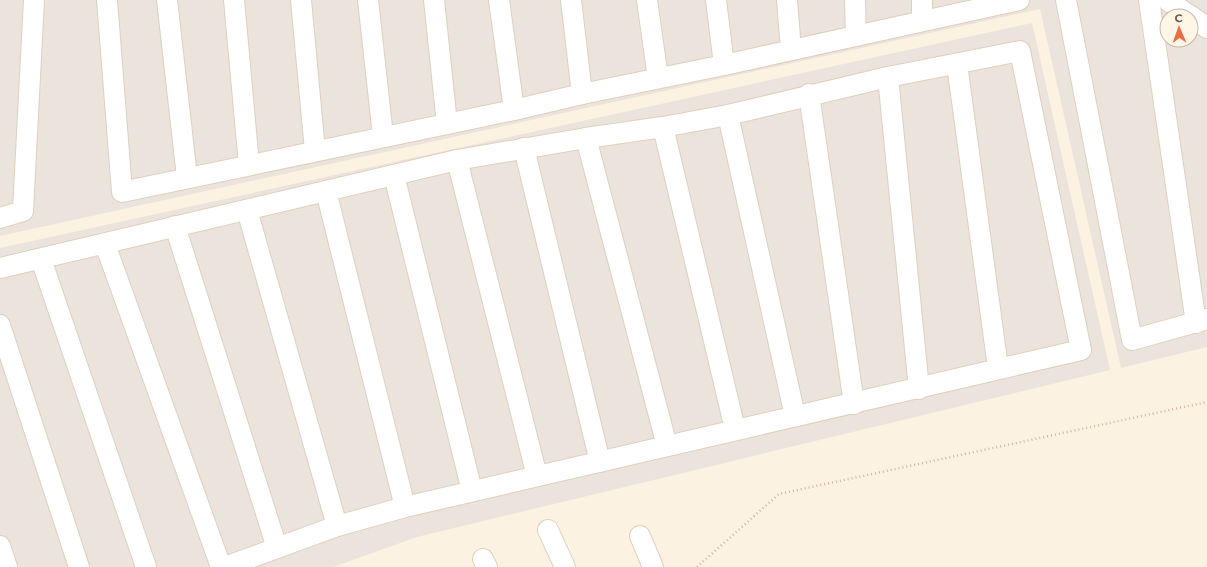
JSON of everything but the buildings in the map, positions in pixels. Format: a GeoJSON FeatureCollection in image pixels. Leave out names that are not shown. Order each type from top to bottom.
{"type":"FeatureCollection","features":[{"type":"Feature","properties":{"kind":"lane"},"geometry":{"type":"LineString","coordinates":[[0,218],[23,211],[34,0]]}},
{"type":"Feature","properties":{"kind":"lane"},"geometry":{"type":"LineString","coordinates":[[107,0],[122,192],[187,177],[514,110],[1019,0]]}},
{"type":"Feature","properties":{"kind":"lane"},"geometry":{"type":"LineString","coordinates":[[167,0],[187,177]]}},
{"type":"Feature","properties":{"kind":"lane"},"geometry":{"type":"LineString","coordinates":[[234,0],[249,165]]}},
{"type":"Feature","properties":{"kind":"lane"},"geometry":{"type":"LineString","coordinates":[[301,0],[316,151]]}},
{"type":"Feature","properties":{"kind":"lane"},"geometry":{"type":"LineString","coordinates":[[368,0],[383,136]]}},
{"type":"Feature","properties":{"kind":"lane"},"geometry":{"type":"LineString","coordinates":[[434,0],[447,124]]}},
{"type":"Feature","properties":{"kind":"lane"},"geometry":{"type":"LineString","coordinates":[[499,0],[514,110]]}},
{"type":"Feature","properties":{"kind":"lane"},"geometry":{"type":"LineString","coordinates":[[571,0],[582,94]]}},
{"type":"Feature","properties":{"kind":"lane"},"geometry":{"type":"LineString","coordinates":[[647,0],[658,78]]}},
{"type":"Feature","properties":{"kind":"lane"},"geometry":{"type":"LineString","coordinates":[[716,0],[724,65]]}},
{"type":"Feature","properties":{"kind":"lane"},"geometry":{"type":"LineString","coordinates":[[787,0],[791,50]]}},
{"type":"Feature","properties":{"kind":"lane"},"geometry":{"type":"LineString","coordinates":[[855,0],[856,36]]}},
{"type":"Feature","properties":{"kind":"lane"},"geometry":{"type":"LineString","coordinates":[[922,0],[922,21]]}},
{"type":"Feature","properties":{"kind":"lane"},"geometry":{"type":"LineString","coordinates":[[1066,0],[1132,340],[1201,321],[1149,0]]}},
{"type":"Feature","properties":{"kind":"lane"},"geometry":{"type":"LineString","coordinates":[[1167,0],[1178,8]]}},
{"type":"Feature","properties":{"kind":"lane"},"geometry":{"type":"LineString","coordinates":[[0,268],[457,160],[728,115],[809,94],[1020,51],[1081,350],[998,368],[919,389],[735,429],[405,507],[337,526],[225,567]]}},
{"type":"Feature","properties":{"kind":"lane"},"geometry":{"type":"LineString","coordinates":[[957,64],[998,368]]}},
{"type":"Feature","properties":{"kind":"lane"},"geometry":{"type":"LineString","coordinates":[[888,77],[919,389]]}},
{"type":"Feature","properties":{"kind":"lane"},"geometry":{"type":"LineString","coordinates":[[809,94],[854,404]]}},
{"type":"Feature","properties":{"kind":"lane"},"geometry":{"type":"LineString","coordinates":[[728,115],[795,416]]}},
{"type":"Feature","properties":{"kind":"lane"},"geometry":{"type":"LineString","coordinates":[[663,127],[735,429]]}},
{"type":"Feature","properties":{"kind":"lane"},"geometry":{"type":"LineString","coordinates":[[586,138],[667,446]]}},
{"type":"Feature","properties":{"kind":"lane"},"geometry":{"type":"LineString","coordinates":[[524,148],[600,462]]}},
{"type":"Feature","properties":{"kind":"lane"},"geometry":{"type":"LineString","coordinates":[[457,160],[538,476]]}},
{"type":"Feature","properties":{"kind":"lane"},"geometry":{"type":"LineString","coordinates":[[394,174],[472,491]]}},
{"type":"Feature","properties":{"kind":"lane"},"geometry":{"type":"LineString","coordinates":[[326,191],[405,507]]}},
{"type":"Feature","properties":{"kind":"lane"},"geometry":{"type":"LineString","coordinates":[[248,210],[337,526]]}},
{"type":"Feature","properties":{"kind":"lane"},"geometry":{"type":"LineString","coordinates":[[175,226],[277,548]]}},
{"type":"Feature","properties":{"kind":"lane"},"geometry":{"type":"LineString","coordinates":[[105,244],[221,567]]}},
{"type":"Feature","properties":{"kind":"lane"},"geometry":{"type":"LineString","coordinates":[[41,259],[146,567]]}},
{"type":"Feature","properties":{"kind":"lane"},"geometry":{"type":"LineString","coordinates":[[0,325],[79,567]]}},
{"type":"Feature","properties":{"kind":"lane"},"geometry":{"type":"LineString","coordinates":[[548,530],[565,567]]}},
{"type":"Feature","properties":{"kind":"lane"},"geometry":{"type":"LineString","coordinates":[[640,536],[653,567]]}},
{"type":"Feature","properties":{"kind":"lane"},"geometry":{"type":"LineString","coordinates":[[0,546],[7,567]]}},
{"type":"Feature","properties":{"kind":"path"},"geometry":{"type":"LineString","coordinates":[[697,567],[778,494],[1207,402]]}},
{"type":"Feature","properties":{"kind":"shaded area"},"geometry":{"type":"Polygon","coordinates":[[[0,0],[1207,0],[1207,347],[1121,368],[1040,9],[0,236],[0,0]]]}},
{"type":"Feature","properties":{"kind":"shaded area"},"geometry":{"type":"Polygon","coordinates":[[[1032,23],[1110,370],[417,537],[333,567],[0,567],[0,248],[1032,23]]]}}]}
